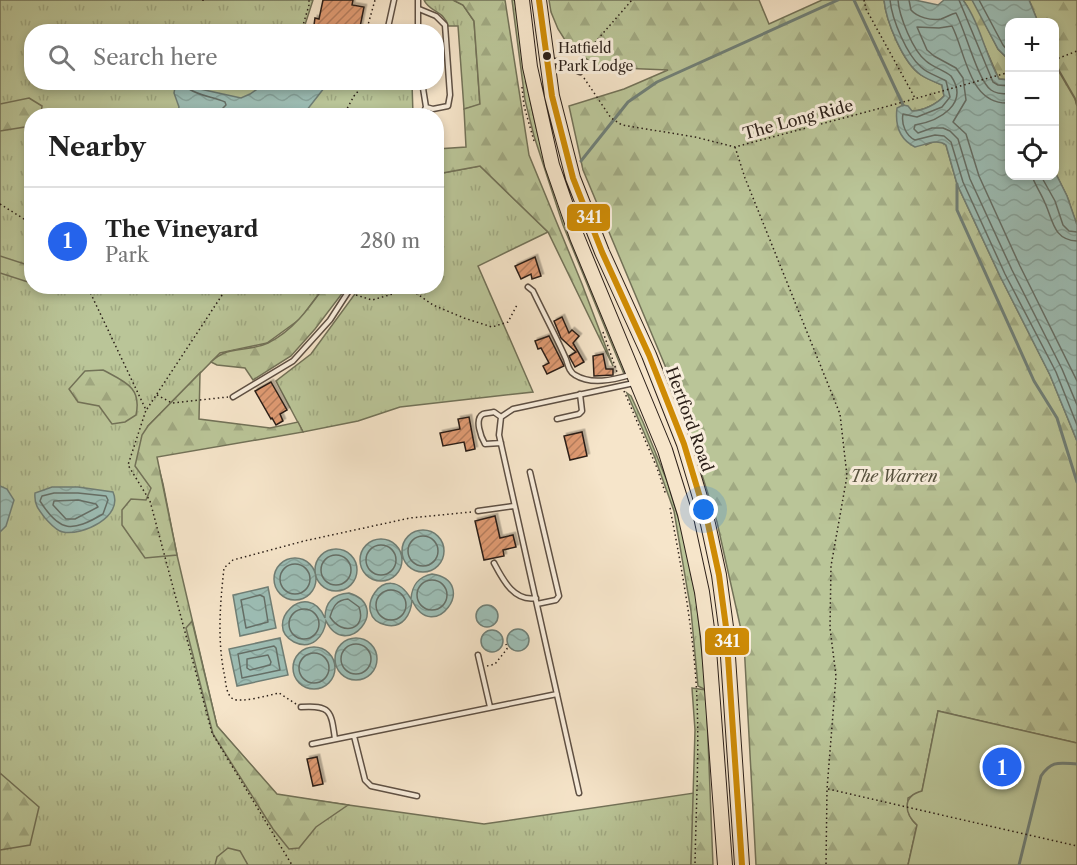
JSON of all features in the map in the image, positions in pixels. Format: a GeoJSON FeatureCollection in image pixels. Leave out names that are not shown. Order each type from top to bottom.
{"type":"FeatureCollection","features":[{"type":"Feature","properties":{"kind":"highway","name":"Hertford Road"},"geometry":{"type":"LineString","coordinates":[[522,0],[530,67],[552,165],[577,237],[665,450],[682,503],[702,592],[711,677],[725,865]]}},
{"type":"Feature","properties":{"kind":"highway","name":"Hertford Road"},"geometry":{"type":"LineString","coordinates":[[539,0],[552,96],[573,178],[602,252],[649,355],[684,444],[708,524],[719,575],[726,627],[742,865]]}},
{"type":"Feature","properties":{"kind":"lane"},"geometry":{"type":"LineString","coordinates":[[389,24],[394,0]]}},
{"type":"Feature","properties":{"kind":"lane"},"geometry":{"type":"LineString","coordinates":[[418,0],[418,24]]}},
{"type":"Feature","properties":{"kind":"lane"},"geometry":{"type":"LineString","coordinates":[[419,9],[436,15],[443,24]]}},
{"type":"Feature","properties":{"kind":"lane"},"geometry":{"type":"LineString","coordinates":[[443,108],[448,106],[450,101],[444,27]]}},
{"type":"Feature","properties":{"kind":"lane"},"geometry":{"type":"LineString","coordinates":[[547,62],[556,61],[580,72]]}},
{"type":"Feature","properties":{"kind":"lane"},"geometry":{"type":"LineString","coordinates":[[423,90],[426,106],[431,108]]}},
{"type":"Feature","properties":{"kind":"lane"},"geometry":{"type":"LineString","coordinates":[[528,287],[533,291],[558,340],[571,372],[576,376],[595,381],[635,378]]}},
{"type":"Feature","properties":{"kind":"lane"},"geometry":{"type":"LineString","coordinates":[[233,397],[293,361],[330,320],[348,294]]}},
{"type":"Feature","properties":{"kind":"lane"},"geometry":{"type":"LineString","coordinates":[[579,793],[514,506],[499,426],[501,417],[513,409],[622,385],[635,378]]}},
{"type":"Feature","properties":{"kind":"lane"},"geometry":{"type":"LineString","coordinates":[[557,419],[579,414],[582,411],[580,394]]}},
{"type":"Feature","properties":{"kind":"lane"},"geometry":{"type":"LineString","coordinates":[[501,417],[494,412],[479,417],[485,444],[501,443]]}},
{"type":"Feature","properties":{"kind":"lane"},"geometry":{"type":"LineString","coordinates":[[494,563],[515,593],[528,600],[556,600],[559,596],[530,472]]}},
{"type":"Feature","properties":{"kind":"lane"},"geometry":{"type":"LineString","coordinates":[[478,511],[514,506]]}},
{"type":"Feature","properties":{"kind":"lane"},"geometry":{"type":"LineString","coordinates":[[478,655],[490,707]]}},
{"type":"Feature","properties":{"kind":"lane"},"geometry":{"type":"LineString","coordinates":[[312,744],[557,694]]}},
{"type":"Feature","properties":{"kind":"lane"},"geometry":{"type":"LineString","coordinates":[[301,707],[316,706],[325,708],[331,713],[335,739]]}},
{"type":"Feature","properties":{"kind":"lane"},"geometry":{"type":"LineString","coordinates":[[354,736],[365,780],[371,786],[417,796]]}},
{"type":"Feature","properties":{"kind":"path"},"geometry":{"type":"LineString","coordinates":[[303,24],[309,0]]}},
{"type":"Feature","properties":{"kind":"path"},"geometry":{"type":"LineString","coordinates":[[368,24],[375,0]]}},
{"type":"Feature","properties":{"kind":"path"},"geometry":{"type":"LineString","coordinates":[[572,69],[632,0]]}},
{"type":"Feature","properties":{"kind":"path"},"geometry":{"type":"LineString","coordinates":[[864,0],[866,9],[916,98]]}},
{"type":"Feature","properties":{"kind":"path"},"geometry":{"type":"LineString","coordinates":[[1059,58],[1077,51]]}},
{"type":"Feature","properties":{"kind":"path","name":"The Long Ride"},"geometry":{"type":"LineString","coordinates":[[580,72],[616,122],[735,147],[1005,73]]}},
{"type":"Feature","properties":{"kind":"path"},"geometry":{"type":"LineString","coordinates":[[522,86],[535,145]]}},
{"type":"Feature","properties":{"kind":"path"},"geometry":{"type":"LineString","coordinates":[[347,108],[359,90]]}},
{"type":"Feature","properties":{"kind":"path"},"geometry":{"type":"LineString","coordinates":[[735,147],[745,178],[840,414],[847,476],[831,566],[830,628],[836,676],[827,789],[826,865]]}},
{"type":"Feature","properties":{"kind":"path"},"geometry":{"type":"LineString","coordinates":[[0,204],[24,219]]}},
{"type":"Feature","properties":{"kind":"path"},"geometry":{"type":"LineString","coordinates":[[91,294],[146,410]]}},
{"type":"Feature","properties":{"kind":"path"},"geometry":{"type":"LineString","coordinates":[[223,294],[146,410],[128,465],[150,501],[212,733],[292,865]]}},
{"type":"Feature","properties":{"kind":"path"},"geometry":{"type":"LineString","coordinates":[[355,294],[372,300],[393,294]]}},
{"type":"Feature","properties":{"kind":"path"},"geometry":{"type":"LineString","coordinates":[[417,294],[433,305],[492,327],[508,322],[518,305]]}},
{"type":"Feature","properties":{"kind":"path"},"geometry":{"type":"LineString","coordinates":[[603,331],[620,378]]}},
{"type":"Feature","properties":{"kind":"path"},"geometry":{"type":"LineString","coordinates":[[622,385],[667,497]]}},
{"type":"Feature","properties":{"kind":"path"},"geometry":{"type":"LineString","coordinates":[[156,394],[172,403],[233,397]]}},
{"type":"Feature","properties":{"kind":"path"},"geometry":{"type":"LineString","coordinates":[[670,507],[692,633],[696,683],[698,760],[695,865]]}},
{"type":"Feature","properties":{"kind":"path"},"geometry":{"type":"LineString","coordinates":[[301,707],[279,693],[239,701],[232,698],[228,692],[220,655],[219,616],[224,568],[233,560],[315,539],[410,518],[478,511]]}},
{"type":"Feature","properties":{"kind":"path"},"geometry":{"type":"LineString","coordinates":[[481,668],[495,664],[507,649],[506,645]]}},
{"type":"Feature","properties":{"kind":"path"},"geometry":{"type":"LineString","coordinates":[[827,789],[1077,846]]}},
{"type":"Feature","properties":{"kind":"green space"},"geometry":{"type":"Polygon","coordinates":[[[0,0],[313,0],[305,24],[24,24],[24,90],[412,90],[413,108],[24,108],[24,294],[319,294],[300,319],[267,343],[220,353],[148,426],[217,726],[277,795],[484,824],[694,793],[691,865],[0,865],[0,0]]]}},
{"type":"Feature","properties":{"kind":"green space"},"geometry":{"type":"Polygon","coordinates":[[[424,0],[453,0],[463,5],[474,21],[480,105],[464,109],[458,26],[448,26],[444,17],[429,7],[424,0]]]}},
{"type":"Feature","properties":{"kind":"green space"},"geometry":{"type":"Polygon","coordinates":[[[453,0],[505,0],[529,155],[613,366],[548,232],[480,166],[444,173],[444,149],[466,147],[464,109],[480,104],[474,21],[463,5],[453,0]]]}},
{"type":"Feature","properties":{"kind":"green space"},"geometry":{"type":"Polygon","coordinates":[[[512,0],[515,0],[526,81],[550,176],[625,367],[624,374],[563,225],[534,136],[525,100],[512,0]]]}},
{"type":"Feature","properties":{"kind":"green space","name":"The Warren"},"geometry":{"type":"Polygon","coordinates":[[[549,0],[759,0],[769,24],[822,0],[884,0],[892,30],[908,61],[921,75],[942,85],[944,96],[941,99],[925,108],[912,111],[926,145],[938,142],[946,145],[957,184],[1050,375],[1077,441],[1077,743],[938,711],[922,791],[908,798],[909,813],[917,825],[908,865],[756,865],[744,643],[717,522],[674,387],[583,170],[569,106],[624,89],[668,70],[596,67],[565,40],[551,12],[549,0]]]}},
{"type":"Feature","properties":{"kind":"green space"},"geometry":{"type":"Polygon","coordinates":[[[963,0],[974,2],[998,49],[1005,56],[1005,80],[999,79],[963,0]]]}},
{"type":"Feature","properties":{"kind":"green space"},"geometry":{"type":"Polygon","coordinates":[[[1029,0],[1077,0],[1077,106],[1059,70],[1059,18],[1036,18],[1029,0]]]}},
{"type":"Feature","properties":{"kind":"green space"},"geometry":{"type":"Polygon","coordinates":[[[1059,72],[1077,106],[1077,225],[1059,180],[1059,72]]]}},
{"type":"Feature","properties":{"kind":"green space"},"geometry":{"type":"Polygon","coordinates":[[[29,98],[42,106],[42,108],[24,108],[24,127],[0,131],[0,104],[29,98]]]}},
{"type":"Feature","properties":{"kind":"green space"},"geometry":{"type":"Polygon","coordinates":[[[480,166],[548,232],[478,266],[533,392],[400,407],[358,421],[303,432],[276,381],[311,354],[355,294],[444,294],[444,173],[480,166]]]}},
{"type":"Feature","properties":{"kind":"green space"},"geometry":{"type":"Polygon","coordinates":[[[0,256],[24,264],[24,281],[0,273],[0,256]]]}},
{"type":"Feature","properties":{"kind":"green space"},"geometry":{"type":"Polygon","coordinates":[[[319,294],[342,294],[291,356],[253,380],[245,368],[217,365],[211,362],[225,353],[260,346],[277,338],[300,318],[319,294]]]}},
{"type":"Feature","properties":{"kind":"green space"},"geometry":{"type":"Polygon","coordinates":[[[103,370],[125,382],[134,392],[136,415],[125,422],[112,424],[99,406],[78,402],[69,389],[85,371],[103,370]]]}},
{"type":"Feature","properties":{"kind":"green space"},"geometry":{"type":"Polygon","coordinates":[[[200,373],[199,419],[270,428],[298,422],[303,432],[157,457],[177,555],[145,558],[122,525],[122,510],[131,499],[146,500],[151,488],[135,466],[142,435],[200,373]]]}},
{"type":"Feature","properties":{"kind":"green space"},"geometry":{"type":"Polygon","coordinates":[[[627,393],[631,396],[643,422],[667,481],[683,533],[696,597],[706,690],[698,686],[691,611],[674,511],[655,458],[627,393]]]}},
{"type":"Feature","properties":{"kind":"green space"},"geometry":{"type":"Polygon","coordinates":[[[192,621],[217,726],[277,794],[348,805],[316,827],[299,848],[289,849],[273,829],[213,734],[186,628],[192,621]]]}},
{"type":"Feature","properties":{"kind":"green space"},"geometry":{"type":"Polygon","coordinates":[[[692,688],[706,690],[713,865],[691,865],[695,730],[692,688]]]}},
{"type":"Feature","properties":{"kind":"green space"},"geometry":{"type":"Polygon","coordinates":[[[938,711],[1077,743],[1077,865],[908,865],[917,825],[909,815],[907,805],[911,797],[922,791],[938,711]]]}},
{"type":"Feature","properties":{"kind":"green space"},"geometry":{"type":"Polygon","coordinates":[[[0,773],[39,807],[30,845],[0,850],[0,773]]]}},
{"type":"Feature","properties":{"kind":"green space"},"geometry":{"type":"Polygon","coordinates":[[[228,848],[240,851],[248,865],[215,865],[217,857],[228,848]]]}},
{"type":"Feature","properties":{"kind":"water"},"geometry":{"type":"Polygon","coordinates":[[[884,0],[915,0],[938,5],[944,0],[963,0],[974,19],[999,79],[1005,80],[1005,180],[1059,180],[1067,196],[1077,225],[1077,441],[1050,375],[957,184],[946,145],[935,142],[915,147],[905,140],[899,130],[897,108],[903,105],[908,106],[912,111],[921,110],[944,96],[942,85],[921,75],[908,61],[892,30],[884,0]]]}},
{"type":"Feature","properties":{"kind":"water"},"geometry":{"type":"Polygon","coordinates":[[[972,0],[1029,0],[1036,18],[1005,18],[1005,56],[998,49],[972,0]]]}},
{"type":"Feature","properties":{"kind":"water"},"geometry":{"type":"Polygon","coordinates":[[[175,90],[205,90],[241,98],[256,90],[323,90],[308,108],[179,108],[175,90]]]}},
{"type":"Feature","properties":{"kind":"water"},"geometry":{"type":"Polygon","coordinates":[[[0,486],[7,489],[14,500],[6,526],[0,532],[0,486]]]}},
{"type":"Feature","properties":{"kind":"water"},"geometry":{"type":"Polygon","coordinates":[[[52,487],[78,487],[113,492],[115,501],[107,517],[90,528],[71,532],[60,531],[45,518],[35,500],[35,493],[52,487]]]}},
{"type":"Feature","properties":{"kind":"water"},"geometry":{"type":"Polygon","coordinates":[[[423,530],[438,536],[444,551],[438,566],[423,572],[408,566],[402,551],[408,536],[423,530]]]}},
{"type":"Feature","properties":{"kind":"water"},"geometry":{"type":"Polygon","coordinates":[[[381,539],[396,545],[402,560],[396,575],[381,581],[366,575],[360,560],[366,545],[381,539]]]}},
{"type":"Feature","properties":{"kind":"water"},"geometry":{"type":"Polygon","coordinates":[[[336,549],[351,555],[357,570],[351,585],[336,591],[321,585],[315,570],[321,555],[336,549]]]}},
{"type":"Feature","properties":{"kind":"water"},"geometry":{"type":"Polygon","coordinates":[[[295,558],[310,564],[316,579],[310,594],[295,600],[280,594],[274,579],[280,564],[295,558]]]}},
{"type":"Feature","properties":{"kind":"water"},"geometry":{"type":"Polygon","coordinates":[[[432,574],[446,579],[452,588],[453,598],[440,614],[431,617],[421,613],[412,600],[408,615],[401,623],[392,626],[375,620],[370,611],[371,602],[375,593],[382,586],[391,583],[401,587],[411,599],[417,582],[432,574]]]}},
{"type":"Feature","properties":{"kind":"water"},"geometry":{"type":"Polygon","coordinates":[[[268,587],[276,628],[240,636],[233,595],[268,587]]]}},
{"type":"Feature","properties":{"kind":"water"},"geometry":{"type":"Polygon","coordinates":[[[349,593],[361,600],[367,609],[366,618],[354,634],[344,636],[335,632],[326,621],[320,637],[306,645],[294,642],[285,634],[282,625],[290,608],[299,603],[308,602],[317,607],[325,618],[326,608],[331,600],[338,595],[349,593]]]}},
{"type":"Feature","properties":{"kind":"water"},"geometry":{"type":"Polygon","coordinates":[[[487,605],[495,608],[498,616],[495,624],[487,627],[479,624],[476,616],[479,608],[487,605]]]}},
{"type":"Feature","properties":{"kind":"water"},"geometry":{"type":"Polygon","coordinates":[[[518,629],[526,632],[529,640],[526,648],[518,651],[510,648],[507,640],[510,632],[518,629]]]}},
{"type":"Feature","properties":{"kind":"water"},"geometry":{"type":"Polygon","coordinates":[[[492,630],[500,633],[503,641],[500,649],[492,652],[484,649],[481,641],[484,633],[492,630]]]}},
{"type":"Feature","properties":{"kind":"water"},"geometry":{"type":"Polygon","coordinates":[[[280,638],[288,675],[237,686],[229,649],[280,638]]]}},
{"type":"Feature","properties":{"kind":"water"},"geometry":{"type":"Polygon","coordinates":[[[356,638],[371,644],[377,659],[371,674],[356,680],[341,674],[335,659],[341,644],[356,638]]]}},
{"type":"Feature","properties":{"kind":"water"},"geometry":{"type":"Polygon","coordinates":[[[314,647],[329,653],[335,668],[329,683],[314,689],[299,683],[293,668],[299,653],[314,647]]]}},
{"type":"Feature","properties":{"kind":"building"},"geometry":{"type":"Polygon","coordinates":[[[323,0],[353,0],[352,5],[364,7],[361,24],[314,24],[315,18],[319,19],[323,0]]]}},
{"type":"Feature","properties":{"kind":"building"},"geometry":{"type":"Polygon","coordinates":[[[535,257],[541,276],[532,279],[531,274],[521,279],[515,266],[535,257]]]}},
{"type":"Feature","properties":{"kind":"building"},"geometry":{"type":"Polygon","coordinates":[[[562,317],[569,333],[572,330],[579,336],[573,343],[584,362],[575,367],[569,356],[576,352],[561,338],[554,321],[562,317]]]}},
{"type":"Feature","properties":{"kind":"building"},"geometry":{"type":"Polygon","coordinates":[[[549,336],[564,366],[547,374],[543,366],[549,363],[535,341],[549,336]]]}},
{"type":"Feature","properties":{"kind":"building"},"geometry":{"type":"Polygon","coordinates":[[[603,354],[606,369],[613,369],[613,375],[594,376],[593,356],[603,354]]]}},
{"type":"Feature","properties":{"kind":"building"},"geometry":{"type":"Polygon","coordinates":[[[271,382],[287,410],[280,414],[283,421],[276,425],[255,391],[271,382]]]}},
{"type":"Feature","properties":{"kind":"building"},"geometry":{"type":"Polygon","coordinates":[[[469,417],[475,449],[466,451],[464,442],[443,446],[440,433],[460,429],[458,419],[469,417]]]}},
{"type":"Feature","properties":{"kind":"building"},"geometry":{"type":"Polygon","coordinates":[[[582,432],[587,456],[570,460],[564,436],[582,432]]]}},
{"type":"Feature","properties":{"kind":"building"},"geometry":{"type":"Polygon","coordinates":[[[495,516],[500,538],[513,535],[516,547],[503,550],[504,556],[484,560],[475,521],[495,516]]]}},
{"type":"Feature","properties":{"kind":"building"},"geometry":{"type":"Polygon","coordinates":[[[317,757],[323,784],[313,786],[307,759],[317,757]]]}},
{"type":"Feature","properties":{"kind":"waterway"},"geometry":{"type":"LineString","coordinates":[[581,161],[628,102],[657,82],[838,0]]}},
{"type":"Feature","properties":{"kind":"waterway"},"geometry":{"type":"LineString","coordinates":[[854,0],[903,105]]}},
{"type":"Feature","properties":{"kind":"waterway"},"geometry":{"type":"LineString","coordinates":[[957,184],[957,210],[1034,381],[1057,418],[1077,482]]}},
{"type":"Feature","properties":{"kind":"waterway"},"geometry":{"type":"LineString","coordinates":[[1019,865],[1041,776],[1052,765],[1077,764]]}},
{"type":"Feature","properties":{"kind":"transit line","name":"341"},"geometry":{"type":"LineString","coordinates":[[539,0],[552,96],[573,178],[602,252],[649,355],[684,444],[708,524],[719,575],[726,627],[742,865]]}},
{"type":"Feature","properties":{"kind":"place","name":"Hatfield Park Lodge"},"geometry":{"type":"Point","coordinates":[547,56]}},
{"type":"Feature","properties":{"kind":"place","name":"The Vineyard"},"geometry":{"type":"Point","coordinates":[1002,767]}}]}
